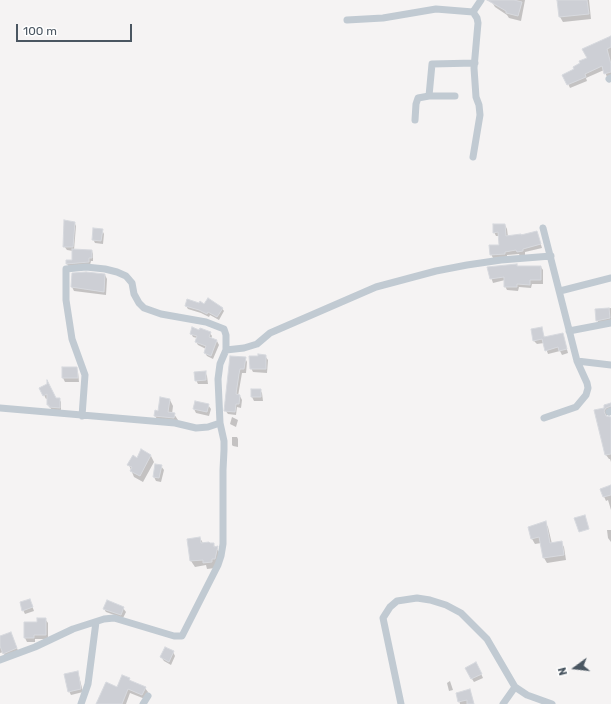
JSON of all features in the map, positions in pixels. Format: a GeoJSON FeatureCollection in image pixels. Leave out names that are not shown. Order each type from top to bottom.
{"type":"FeatureCollection","features":[{"type":"Feature","properties":{"kind":"street"},"geometry":{"type":"LineString","coordinates":[[473,12],[481,0]]}},
{"type":"Feature","properties":{"kind":"street"},"geometry":{"type":"LineString","coordinates":[[347,20],[383,18],[436,9],[473,12]]}},
{"type":"Feature","properties":{"kind":"street"},"geometry":{"type":"LineString","coordinates":[[473,12],[478,22],[475,63],[476,97],[480,115],[473,157]]}},
{"type":"Feature","properties":{"kind":"street"},"geometry":{"type":"LineString","coordinates":[[429,96],[432,64],[475,63]]}},
{"type":"Feature","properties":{"kind":"street"},"geometry":{"type":"LineString","coordinates":[[415,120],[418,98],[429,96],[455,96]]}},
{"type":"Feature","properties":{"kind":"street"},"geometry":{"type":"LineString","coordinates":[[542,228],[569,331],[588,388],[586,395],[576,406],[544,418]]}},
{"type":"Feature","properties":{"kind":"street"},"geometry":{"type":"LineString","coordinates":[[226,350],[244,348],[257,344],[270,333],[376,287],[436,271],[467,265],[501,260],[550,256]]}},
{"type":"Feature","properties":{"kind":"street"},"geometry":{"type":"LineString","coordinates":[[0,660],[35,647],[73,629],[104,618],[114,618],[178,637],[184,634],[218,565],[223,544],[224,442],[220,423],[218,379],[220,364],[226,350],[226,335],[224,329],[206,322],[161,314],[144,308],[134,294],[132,283],[126,276],[117,272],[86,267],[68,268],[65,271],[66,300],[72,339],[85,375],[82,416]]}},
{"type":"Feature","properties":{"kind":"street"},"geometry":{"type":"LineString","coordinates":[[560,292],[611,278]]}},
{"type":"Feature","properties":{"kind":"street"},"geometry":{"type":"LineString","coordinates":[[569,331],[611,324]]}},
{"type":"Feature","properties":{"kind":"street"},"geometry":{"type":"LineString","coordinates":[[578,360],[611,365]]}},
{"type":"Feature","properties":{"kind":"street"},"geometry":{"type":"LineString","coordinates":[[0,408],[175,423],[196,428],[208,427],[220,423]]}},
{"type":"Feature","properties":{"kind":"street"},"geometry":{"type":"LineString","coordinates":[[401,704],[383,618],[390,607],[397,601],[408,598],[430,600],[446,605],[461,613],[487,638],[515,687],[527,694],[552,704]]}},
{"type":"Feature","properties":{"kind":"street"},"geometry":{"type":"LineString","coordinates":[[81,704],[88,684],[96,622]]}},
{"type":"Feature","properties":{"kind":"street"},"geometry":{"type":"LineString","coordinates":[[503,704],[515,687]]}},
{"type":"Feature","properties":{"kind":"street"},"geometry":{"type":"LineString","coordinates":[[142,704],[148,696]]}},
{"type":"Feature","properties":{"kind":"building"},"geometry":{"type":"Polygon","coordinates":[[[487,0],[514,0],[522,2],[518,16],[506,13],[506,11],[487,0]]]}},
{"type":"Feature","properties":{"kind":"building"},"geometry":{"type":"Polygon","coordinates":[[[557,0],[587,0],[589,14],[559,17],[557,0]]]}},
{"type":"Feature","properties":{"kind":"building"},"geometry":{"type":"Polygon","coordinates":[[[611,36],[611,47],[607,49],[611,64],[611,72],[604,74],[602,66],[585,74],[586,77],[567,85],[562,75],[574,69],[573,67],[580,63],[579,61],[587,58],[582,49],[611,36]]]}},
{"type":"Feature","properties":{"kind":"building"},"geometry":{"type":"Polygon","coordinates":[[[64,220],[75,222],[73,247],[63,247],[64,220]]]}},
{"type":"Feature","properties":{"kind":"building"},"geometry":{"type":"Polygon","coordinates":[[[493,224],[505,224],[506,236],[521,235],[537,231],[541,244],[523,249],[523,251],[517,252],[516,250],[505,252],[505,254],[490,255],[489,245],[499,245],[498,232],[493,233],[493,224]]]}},
{"type":"Feature","properties":{"kind":"building"},"geometry":{"type":"Polygon","coordinates":[[[93,228],[103,229],[101,241],[92,240],[93,228]]]}},
{"type":"Feature","properties":{"kind":"building"},"geometry":{"type":"Polygon","coordinates":[[[72,249],[92,250],[92,258],[89,258],[89,262],[66,264],[66,260],[72,260],[72,249]]]}},
{"type":"Feature","properties":{"kind":"building"},"geometry":{"type":"Polygon","coordinates":[[[517,264],[517,266],[541,266],[541,280],[530,280],[530,285],[517,284],[517,287],[504,287],[504,277],[490,279],[487,267],[517,264]]]}},
{"type":"Feature","properties":{"kind":"building"},"geometry":{"type":"Polygon","coordinates":[[[86,272],[105,274],[104,292],[71,287],[72,273],[86,272]]]}},
{"type":"Feature","properties":{"kind":"building"},"geometry":{"type":"Polygon","coordinates":[[[208,298],[223,308],[217,317],[208,312],[207,314],[185,306],[187,299],[199,303],[200,301],[204,304],[208,298]]]}},
{"type":"Feature","properties":{"kind":"building"},"geometry":{"type":"Polygon","coordinates":[[[609,308],[610,318],[596,321],[595,309],[609,308]]]}},
{"type":"Feature","properties":{"kind":"building"},"geometry":{"type":"Polygon","coordinates":[[[192,327],[211,332],[209,337],[217,340],[211,356],[204,353],[206,346],[195,342],[197,336],[190,334],[192,327]]]}},
{"type":"Feature","properties":{"kind":"building"},"geometry":{"type":"Polygon","coordinates":[[[542,327],[544,337],[563,333],[567,349],[559,351],[558,347],[545,351],[542,339],[533,341],[531,329],[542,327]]]}},
{"type":"Feature","properties":{"kind":"building"},"geometry":{"type":"Polygon","coordinates":[[[258,354],[266,355],[266,369],[250,369],[249,356],[258,356],[258,354]]]}},
{"type":"Feature","properties":{"kind":"building"},"geometry":{"type":"Polygon","coordinates":[[[230,356],[246,357],[244,369],[240,369],[239,374],[236,394],[240,395],[239,404],[236,404],[235,412],[224,411],[230,356]]]}},
{"type":"Feature","properties":{"kind":"building"},"geometry":{"type":"Polygon","coordinates":[[[62,367],[77,367],[78,378],[62,378],[62,367]]]}},
{"type":"Feature","properties":{"kind":"building"},"geometry":{"type":"Polygon","coordinates":[[[206,371],[206,380],[195,381],[194,372],[206,371]]]}},
{"type":"Feature","properties":{"kind":"building"},"geometry":{"type":"Polygon","coordinates":[[[47,380],[56,398],[60,398],[60,408],[49,407],[49,405],[47,405],[47,394],[43,396],[39,388],[47,384],[47,380]]]}},
{"type":"Feature","properties":{"kind":"building"},"geometry":{"type":"Polygon","coordinates":[[[251,389],[261,389],[261,397],[251,397],[251,389]]]}},
{"type":"Feature","properties":{"kind":"building"},"geometry":{"type":"Polygon","coordinates":[[[160,397],[170,399],[168,412],[175,413],[174,418],[154,416],[155,410],[158,411],[160,397]]]}},
{"type":"Feature","properties":{"kind":"building"},"geometry":{"type":"Polygon","coordinates":[[[195,401],[209,404],[207,412],[193,409],[195,401]]]}},
{"type":"Feature","properties":{"kind":"building"},"geometry":{"type":"Polygon","coordinates":[[[611,403],[611,406],[606,408],[604,411],[606,416],[611,417],[611,454],[605,455],[594,410],[604,408],[604,405],[611,403]]]}},
{"type":"Feature","properties":{"kind":"building"},"geometry":{"type":"Polygon","coordinates":[[[141,449],[151,455],[140,476],[130,471],[132,467],[127,465],[133,455],[137,458],[141,449]]]}},
{"type":"Feature","properties":{"kind":"building"},"geometry":{"type":"Polygon","coordinates":[[[155,464],[162,465],[159,478],[153,477],[155,464]]]}},
{"type":"Feature","properties":{"kind":"building"},"geometry":{"type":"Polygon","coordinates":[[[611,485],[611,495],[603,497],[600,489],[611,485]]]}},
{"type":"Feature","properties":{"kind":"building"},"geometry":{"type":"Polygon","coordinates":[[[585,515],[589,529],[579,532],[574,518],[585,515]]]}},
{"type":"Feature","properties":{"kind":"building"},"geometry":{"type":"Polygon","coordinates":[[[546,521],[550,543],[562,541],[564,555],[543,558],[539,537],[531,539],[528,527],[546,521]]]}},
{"type":"Feature","properties":{"kind":"building"},"geometry":{"type":"Polygon","coordinates":[[[200,537],[201,543],[209,542],[214,543],[214,547],[218,546],[215,559],[212,559],[212,562],[203,563],[203,560],[190,561],[187,539],[200,537]]]}},
{"type":"Feature","properties":{"kind":"building"},"geometry":{"type":"Polygon","coordinates":[[[30,599],[33,607],[22,611],[20,602],[30,599]]]}},
{"type":"Feature","properties":{"kind":"building"},"geometry":{"type":"Polygon","coordinates":[[[107,600],[124,607],[121,615],[103,609],[107,600]]]}},
{"type":"Feature","properties":{"kind":"building"},"geometry":{"type":"Polygon","coordinates":[[[37,618],[46,618],[46,635],[34,635],[34,638],[24,638],[24,622],[37,622],[37,618]]]}},
{"type":"Feature","properties":{"kind":"building"},"geometry":{"type":"Polygon","coordinates":[[[11,632],[17,648],[3,654],[0,646],[0,636],[11,632]]]}},
{"type":"Feature","properties":{"kind":"building"},"geometry":{"type":"Polygon","coordinates":[[[165,647],[174,651],[169,662],[160,657],[165,647]]]}},
{"type":"Feature","properties":{"kind":"building"},"geometry":{"type":"Polygon","coordinates":[[[476,662],[482,674],[471,679],[465,668],[476,662]]]}},
{"type":"Feature","properties":{"kind":"building"},"geometry":{"type":"Polygon","coordinates":[[[78,671],[81,689],[68,692],[64,674],[78,671]]]}},
{"type":"Feature","properties":{"kind":"building"},"geometry":{"type":"Polygon","coordinates":[[[122,675],[130,678],[129,680],[146,687],[142,695],[128,689],[122,704],[96,704],[106,682],[117,687],[122,675]]]}},
{"type":"Feature","properties":{"kind":"building"},"geometry":{"type":"Polygon","coordinates":[[[470,689],[474,704],[467,704],[467,700],[458,702],[456,693],[470,689]]]}}]}
